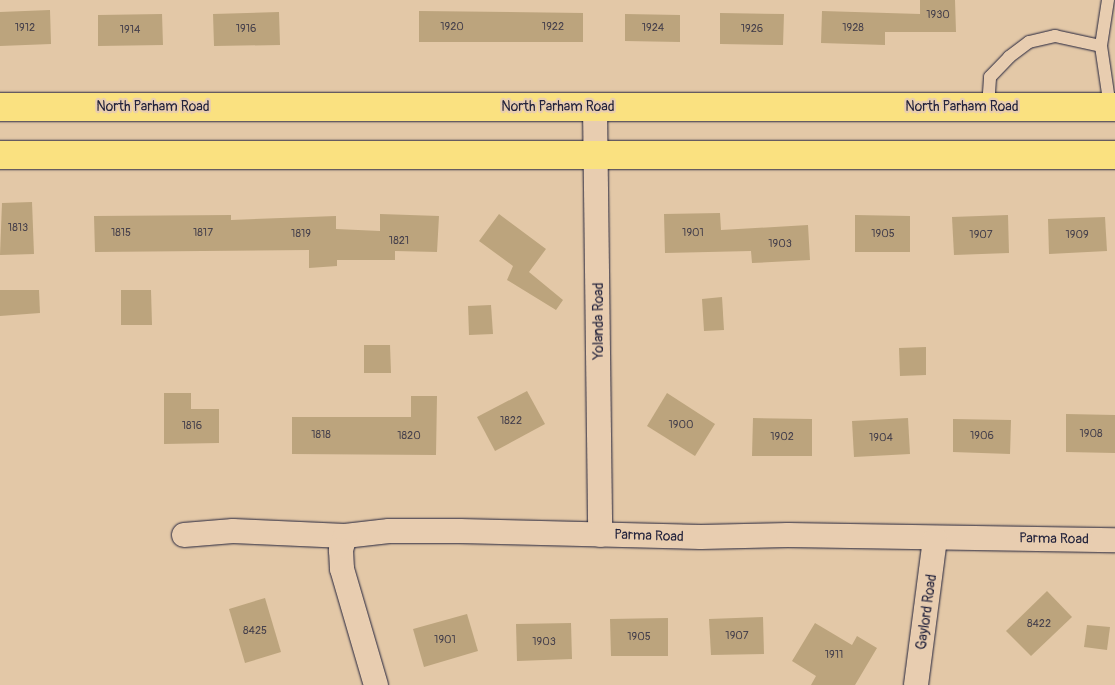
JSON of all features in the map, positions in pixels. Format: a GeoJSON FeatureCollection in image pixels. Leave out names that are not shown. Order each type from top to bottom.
{"type":"FeatureCollection","features":[{"type":"Feature","properties":{"kind":"highway","name":"North Parham Road"},"geometry":{"type":"LineString","coordinates":[[0,107],[1113,107]]}},
{"type":"Feature","properties":{"kind":"highway"},"geometry":{"type":"LineString","coordinates":[[0,156],[1115,155]]}},
{"type":"Feature","properties":{"kind":"street","name":"Yolanda Road"},"geometry":{"type":"LineString","coordinates":[[596,107],[600,535]]}},
{"type":"Feature","properties":{"kind":"street","name":"Parma Road"},"geometry":{"type":"LineString","coordinates":[[184,535],[233,530],[345,536],[389,531],[1115,540]]}},
{"type":"Feature","properties":{"kind":"street"},"geometry":{"type":"LineString","coordinates":[[345,536],[341,550],[342,568],[376,685]]}},
{"type":"Feature","properties":{"kind":"street","name":"Gaylord Road"},"geometry":{"type":"LineString","coordinates":[[916,685],[935,539]]}},
{"type":"Feature","properties":{"kind":"lane"},"geometry":{"type":"LineString","coordinates":[[1108,0],[1101,46],[1113,107]]}},
{"type":"Feature","properties":{"kind":"lane"},"geometry":{"type":"LineString","coordinates":[[988,107],[990,77],[1009,57],[1029,42],[1055,36],[1101,46]]}},
{"type":"Feature","properties":{"kind":"building"},"geometry":{"type":"Polygon","coordinates":[[[920,0],[955,0],[956,32],[885,32],[885,45],[821,43],[822,11],[920,14],[920,0]]]}},
{"type":"Feature","properties":{"kind":"building"},"geometry":{"type":"Polygon","coordinates":[[[50,10],[51,44],[0,46],[0,12],[50,10]]]}},
{"type":"Feature","properties":{"kind":"building"},"geometry":{"type":"Polygon","coordinates":[[[419,11],[583,13],[583,42],[419,42],[419,11]]]}},
{"type":"Feature","properties":{"kind":"building"},"geometry":{"type":"Polygon","coordinates":[[[279,12],[280,45],[214,46],[213,14],[279,12]]]}},
{"type":"Feature","properties":{"kind":"building"},"geometry":{"type":"Polygon","coordinates":[[[720,13],[784,14],[783,45],[720,44],[720,13]]]}},
{"type":"Feature","properties":{"kind":"building"},"geometry":{"type":"Polygon","coordinates":[[[162,14],[163,45],[98,46],[98,15],[162,14]]]}},
{"type":"Feature","properties":{"kind":"building"},"geometry":{"type":"Polygon","coordinates":[[[625,14],[680,15],[680,42],[625,41],[625,14]]]}},
{"type":"Feature","properties":{"kind":"building"},"geometry":{"type":"Polygon","coordinates":[[[32,202],[34,254],[0,255],[2,203],[32,202]]]}},
{"type":"Feature","properties":{"kind":"building"},"geometry":{"type":"Polygon","coordinates":[[[720,213],[721,230],[808,225],[810,260],[752,263],[751,251],[665,253],[664,214],[720,213]]]}},
{"type":"Feature","properties":{"kind":"building"},"geometry":{"type":"Polygon","coordinates":[[[380,214],[439,216],[437,252],[395,251],[395,260],[337,260],[337,266],[309,268],[309,250],[95,252],[94,216],[231,215],[231,220],[336,216],[336,229],[380,231],[380,214]]]}},
{"type":"Feature","properties":{"kind":"building"},"geometry":{"type":"Polygon","coordinates":[[[499,214],[546,249],[529,272],[563,300],[556,310],[507,280],[513,266],[479,241],[499,214]]]}},
{"type":"Feature","properties":{"kind":"building"},"geometry":{"type":"Polygon","coordinates":[[[855,215],[910,216],[910,252],[855,252],[855,215]]]}},
{"type":"Feature","properties":{"kind":"building"},"geometry":{"type":"Polygon","coordinates":[[[1008,215],[1009,253],[954,255],[952,217],[1008,215]]]}},
{"type":"Feature","properties":{"kind":"building"},"geometry":{"type":"Polygon","coordinates":[[[1105,217],[1107,251],[1049,254],[1048,219],[1105,217]]]}},
{"type":"Feature","properties":{"kind":"building"},"geometry":{"type":"Polygon","coordinates":[[[0,290],[39,290],[40,313],[0,316],[0,290]]]}},
{"type":"Feature","properties":{"kind":"building"},"geometry":{"type":"Polygon","coordinates":[[[121,290],[151,290],[152,325],[121,325],[121,290]]]}},
{"type":"Feature","properties":{"kind":"building"},"geometry":{"type":"Polygon","coordinates":[[[722,297],[724,330],[704,331],[702,299],[722,297]]]}},
{"type":"Feature","properties":{"kind":"building"},"geometry":{"type":"Polygon","coordinates":[[[491,305],[493,334],[469,335],[468,306],[491,305]]]}},
{"type":"Feature","properties":{"kind":"building"},"geometry":{"type":"Polygon","coordinates":[[[364,345],[390,345],[391,373],[364,373],[364,345]]]}},
{"type":"Feature","properties":{"kind":"building"},"geometry":{"type":"Polygon","coordinates":[[[926,347],[926,375],[900,376],[899,348],[926,347]]]}},
{"type":"Feature","properties":{"kind":"building"},"geometry":{"type":"Polygon","coordinates":[[[527,391],[545,424],[495,451],[477,417],[527,391]]]}},
{"type":"Feature","properties":{"kind":"building"},"geometry":{"type":"Polygon","coordinates":[[[164,393],[191,393],[191,409],[219,409],[219,443],[164,444],[164,393]]]}},
{"type":"Feature","properties":{"kind":"building"},"geometry":{"type":"Polygon","coordinates":[[[667,393],[715,424],[695,456],[647,426],[667,393]]]}},
{"type":"Feature","properties":{"kind":"building"},"geometry":{"type":"Polygon","coordinates":[[[411,396],[437,396],[436,455],[292,454],[292,417],[411,417],[411,396]]]}},
{"type":"Feature","properties":{"kind":"building"},"geometry":{"type":"Polygon","coordinates":[[[1066,414],[1115,415],[1115,453],[1066,452],[1066,414]]]}},
{"type":"Feature","properties":{"kind":"building"},"geometry":{"type":"Polygon","coordinates":[[[753,418],[812,419],[812,456],[752,456],[753,418]]]}},
{"type":"Feature","properties":{"kind":"building"},"geometry":{"type":"Polygon","coordinates":[[[908,418],[910,454],[854,457],[852,421],[908,418]]]}},
{"type":"Feature","properties":{"kind":"building"},"geometry":{"type":"Polygon","coordinates":[[[953,419],[1011,420],[1010,454],[953,452],[953,419]]]}},
{"type":"Feature","properties":{"kind":"building"},"geometry":{"type":"Polygon","coordinates":[[[1047,591],[1072,617],[1031,656],[1006,631],[1047,591]]]}},
{"type":"Feature","properties":{"kind":"building"},"geometry":{"type":"Polygon","coordinates":[[[265,598],[281,652],[245,663],[229,609],[265,598]]]}},
{"type":"Feature","properties":{"kind":"building"},"geometry":{"type":"Polygon","coordinates":[[[467,614],[478,651],[424,667],[413,629],[467,614]]]}},
{"type":"Feature","properties":{"kind":"building"},"geometry":{"type":"Polygon","coordinates":[[[763,617],[764,654],[711,655],[709,619],[763,617]]]}},
{"type":"Feature","properties":{"kind":"building"},"geometry":{"type":"Polygon","coordinates":[[[668,618],[668,656],[611,656],[610,619],[668,618]]]}},
{"type":"Feature","properties":{"kind":"building"},"geometry":{"type":"Polygon","coordinates":[[[571,623],[572,659],[517,661],[516,624],[571,623]]]}},
{"type":"Feature","properties":{"kind":"building"},"geometry":{"type":"Polygon","coordinates":[[[815,623],[852,645],[857,636],[877,648],[855,685],[811,685],[816,676],[792,661],[815,623]]]}},
{"type":"Feature","properties":{"kind":"building"},"geometry":{"type":"Polygon","coordinates":[[[1087,625],[1110,627],[1107,650],[1084,647],[1087,625]]]}}]}
